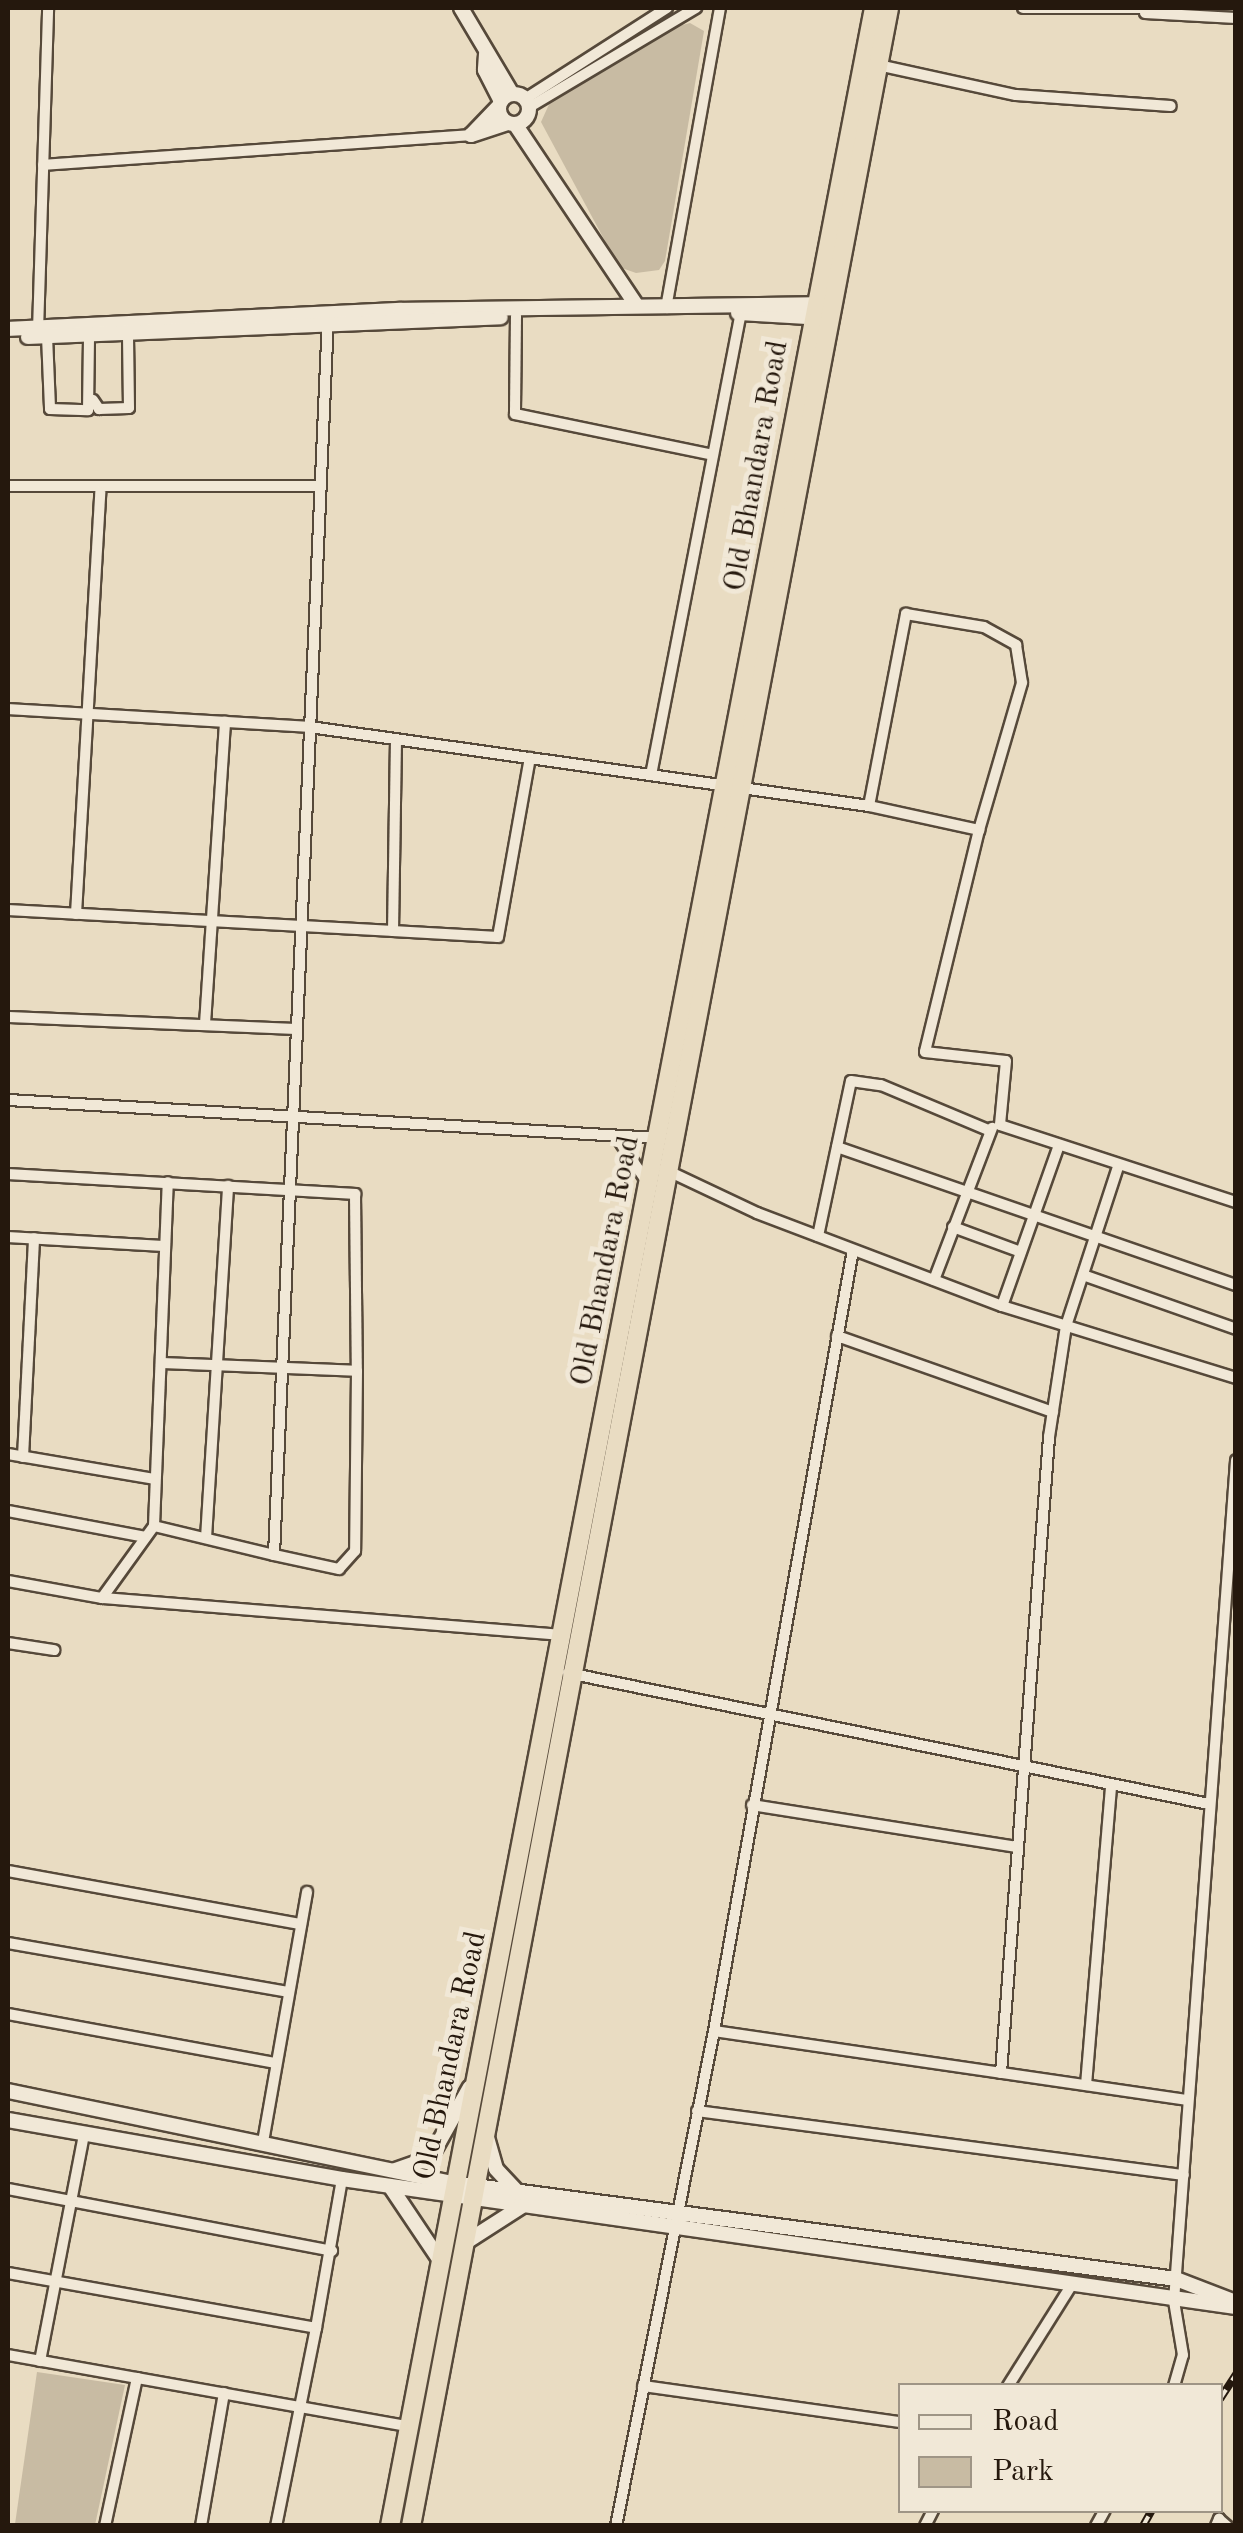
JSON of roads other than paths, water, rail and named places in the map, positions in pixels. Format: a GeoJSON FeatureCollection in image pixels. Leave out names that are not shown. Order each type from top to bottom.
{"type":"FeatureCollection","features":[{"type":"Feature","properties":{"kind":"highway","name":"Old Bhandara Road"},"geometry":{"type":"LineString","coordinates":[[390,2526],[418,2428],[439,2259],[460,2190],[474,2078],[504,1973],[565,1672],[648,1183],[659,1167],[665,1140],[779,541],[874,8]]}},
{"type":"Feature","properties":{"kind":"highway"},"geometry":{"type":"LineString","coordinates":[[821,311],[890,8]]}},
{"type":"Feature","properties":{"kind":"highway"},"geometry":{"type":"LineString","coordinates":[[572,1635],[659,1167]]}},
{"type":"Feature","properties":{"kind":"highway"},"geometry":{"type":"LineString","coordinates":[[410,2526],[418,2428],[460,2246],[460,2190],[484,2128],[504,1973]]}},
{"type":"Feature","properties":{"kind":"main road"},"geometry":{"type":"LineString","coordinates":[[460,8],[537,155],[638,307]]}},
{"type":"Feature","properties":{"kind":"main road"},"geometry":{"type":"LineString","coordinates":[[472,136],[514,109]]}},
{"type":"Feature","properties":{"kind":"main road"},"geometry":{"type":"LineString","coordinates":[[667,306],[741,314],[821,311]]}},
{"type":"Feature","properties":{"kind":"main road"},"geometry":{"type":"LineString","coordinates":[[8,338],[328,319],[667,306],[821,311]]}},
{"type":"Feature","properties":{"kind":"main road"},"geometry":{"type":"LineString","coordinates":[[8,329],[41,334],[92,334],[328,319],[516,316],[638,307]]}},
{"type":"Feature","properties":{"kind":"main road"},"geometry":{"type":"LineString","coordinates":[[394,2170],[430,2158],[474,2078]]}},
{"type":"Feature","properties":{"kind":"main road"},"geometry":{"type":"LineString","coordinates":[[8,2091],[394,2170],[460,2190]]}},
{"type":"Feature","properties":{"kind":"main road"},"geometry":{"type":"LineString","coordinates":[[8,2120],[390,2186],[460,2190],[1176,2279],[1236,2305]]}},
{"type":"Feature","properties":{"kind":"main road"},"geometry":{"type":"LineString","coordinates":[[484,2128],[496,2169],[521,2199]]}},
{"type":"Feature","properties":{"kind":"main road"},"geometry":{"type":"LineString","coordinates":[[390,2186],[439,2259]]}},
{"type":"Feature","properties":{"kind":"main road"},"geometry":{"type":"LineString","coordinates":[[460,2246],[486,2222],[521,2199]]}},
{"type":"Feature","properties":{"kind":"main road"},"geometry":{"type":"LineString","coordinates":[[675,2218],[1071,2286],[1174,2301],[1236,2305]]}},
{"type":"Feature","properties":{"kind":"street"},"geometry":{"type":"LineString","coordinates":[[48,8],[41,334],[49,408],[88,410],[92,334]]}},
{"type":"Feature","properties":{"kind":"street"},"geometry":{"type":"LineString","coordinates":[[514,109],[660,14],[696,8]]}},
{"type":"Feature","properties":{"kind":"street"},"geometry":{"type":"LineString","coordinates":[[667,306],[720,8]]}},
{"type":"Feature","properties":{"kind":"street"},"geometry":{"type":"LineString","coordinates":[[1024,8],[1145,10],[1236,18]]}},
{"type":"Feature","properties":{"kind":"street"},"geometry":{"type":"LineString","coordinates":[[878,64],[1016,96],[1171,106]]}},
{"type":"Feature","properties":{"kind":"street"},"geometry":{"type":"LineString","coordinates":[[43,165],[472,136]]}},
{"type":"Feature","properties":{"kind":"street"},"geometry":{"type":"LineString","coordinates":[[651,775],[741,314]]}},
{"type":"Feature","properties":{"kind":"street"},"geometry":{"type":"LineString","coordinates":[[516,316],[515,414],[713,455]]}},
{"type":"Feature","properties":{"kind":"street"},"geometry":{"type":"LineString","coordinates":[[274,1555],[287,1368],[293,1115],[328,319]]}},
{"type":"Feature","properties":{"kind":"street"},"geometry":{"type":"LineString","coordinates":[[92,334],[94,406],[126,410],[128,332]]}},
{"type":"Feature","properties":{"kind":"street"},"geometry":{"type":"LineString","coordinates":[[8,486],[100,492],[321,486]]}},
{"type":"Feature","properties":{"kind":"street"},"geometry":{"type":"LineString","coordinates":[[76,914],[91,714],[100,492]]}},
{"type":"Feature","properties":{"kind":"street"},"geometry":{"type":"LineString","coordinates":[[869,806],[906,614],[984,627],[1016,644],[1022,683],[979,830],[925,1052],[1006,1061],[994,1128],[966,1190],[934,1280]]}},
{"type":"Feature","properties":{"kind":"street"},"geometry":{"type":"LineString","coordinates":[[8,710],[310,727],[869,806],[979,830]]}},
{"type":"Feature","properties":{"kind":"street"},"geometry":{"type":"LineString","coordinates":[[205,1024],[224,722]]}},
{"type":"Feature","properties":{"kind":"street"},"geometry":{"type":"LineString","coordinates":[[393,931],[396,739]]}},
{"type":"Feature","properties":{"kind":"street"},"geometry":{"type":"LineString","coordinates":[[8,910],[498,937],[530,758]]}},
{"type":"Feature","properties":{"kind":"street"},"geometry":{"type":"LineString","coordinates":[[8,1018],[297,1028]]}},
{"type":"Feature","properties":{"kind":"street"},"geometry":{"type":"LineString","coordinates":[[818,1236],[851,1081],[881,1085],[994,1128],[1236,1202]]}},
{"type":"Feature","properties":{"kind":"street"},"geometry":{"type":"LineString","coordinates":[[8,1100],[665,1140]]}},
{"type":"Feature","properties":{"kind":"street"},"geometry":{"type":"LineString","coordinates":[[616,1136],[648,1183]]}},
{"type":"Feature","properties":{"kind":"street"},"geometry":{"type":"LineString","coordinates":[[1002,1306],[1059,1145]]}},
{"type":"Feature","properties":{"kind":"street"},"geometry":{"type":"LineString","coordinates":[[837,1146],[966,1190],[1033,1218],[1236,1285]]}},
{"type":"Feature","properties":{"kind":"street"},"geometry":{"type":"LineString","coordinates":[[1001,2073],[1053,1412],[1066,1326],[1119,1164]]}},
{"type":"Feature","properties":{"kind":"street"},"geometry":{"type":"LineString","coordinates":[[659,1167],[818,1236],[1002,1306],[1236,1378]]}},
{"type":"Feature","properties":{"kind":"street"},"geometry":{"type":"LineString","coordinates":[[8,1174],[356,1194],[356,1551],[339,1569],[154,1526]]}},
{"type":"Feature","properties":{"kind":"street"},"geometry":{"type":"LineString","coordinates":[[102,1598],[154,1526],[168,1182]]}},
{"type":"Feature","properties":{"kind":"street"},"geometry":{"type":"LineString","coordinates":[[206,1538],[228,1186]]}},
{"type":"Feature","properties":{"kind":"street"},"geometry":{"type":"LineString","coordinates":[[953,1227],[1021,1252]]}},
{"type":"Feature","properties":{"kind":"street"},"geometry":{"type":"LineString","coordinates":[[8,1237],[163,1246]]}},
{"type":"Feature","properties":{"kind":"street"},"geometry":{"type":"LineString","coordinates":[[23,1457],[34,1238]]}},
{"type":"Feature","properties":{"kind":"street"},"geometry":{"type":"LineString","coordinates":[[616,2526],[714,2031],[765,1715],[853,1250]]}},
{"type":"Feature","properties":{"kind":"street"},"geometry":{"type":"LineString","coordinates":[[1083,1276],[1236,1330]]}},
{"type":"Feature","properties":{"kind":"street"},"geometry":{"type":"LineString","coordinates":[[837,1336],[1053,1412]]}},
{"type":"Feature","properties":{"kind":"street"},"geometry":{"type":"LineString","coordinates":[[161,1363],[356,1371]]}},
{"type":"Feature","properties":{"kind":"street"},"geometry":{"type":"LineString","coordinates":[[8,1454],[154,1479]]}},
{"type":"Feature","properties":{"kind":"street"},"geometry":{"type":"LineString","coordinates":[[1175,2383],[1183,2355],[1174,2301],[1236,1460]]}},
{"type":"Feature","properties":{"kind":"street"},"geometry":{"type":"LineString","coordinates":[[8,1511],[146,1537]]}},
{"type":"Feature","properties":{"kind":"street"},"geometry":{"type":"LineString","coordinates":[[8,1582],[102,1598],[572,1635]]}},
{"type":"Feature","properties":{"kind":"street"},"geometry":{"type":"LineString","coordinates":[[8,1643],[54,1650]]}},
{"type":"Feature","properties":{"kind":"street"},"geometry":{"type":"LineString","coordinates":[[565,1672],[1209,1804]]}},
{"type":"Feature","properties":{"kind":"street"},"geometry":{"type":"LineString","coordinates":[[1086,2086],[1112,1785]]}},
{"type":"Feature","properties":{"kind":"street"},"geometry":{"type":"LineString","coordinates":[[752,1805],[1018,1847]]}},
{"type":"Feature","properties":{"kind":"street"},"geometry":{"type":"LineString","coordinates":[[8,1870],[301,1924]]}},
{"type":"Feature","properties":{"kind":"street"},"geometry":{"type":"LineString","coordinates":[[263,2142],[307,1892]]}},
{"type":"Feature","properties":{"kind":"street"},"geometry":{"type":"LineString","coordinates":[[8,1942],[288,1992]]}},
{"type":"Feature","properties":{"kind":"street"},"geometry":{"type":"LineString","coordinates":[[8,2014],[275,2063]]}},
{"type":"Feature","properties":{"kind":"street"},"geometry":{"type":"LineString","coordinates":[[714,2031],[1188,2100]]}},
{"type":"Feature","properties":{"kind":"street"},"geometry":{"type":"LineString","coordinates":[[698,2110],[1184,2175]]}},
{"type":"Feature","properties":{"kind":"street"},"geometry":{"type":"LineString","coordinates":[[40,2361],[84,2134]]}},
{"type":"Feature","properties":{"kind":"street"},"geometry":{"type":"LineString","coordinates":[[276,2526],[332,2251],[342,2179]]}},
{"type":"Feature","properties":{"kind":"street"},"geometry":{"type":"LineString","coordinates":[[8,2189],[332,2251]]}},
{"type":"Feature","properties":{"kind":"street"},"geometry":{"type":"LineString","coordinates":[[8,2273],[316,2328]]}},
{"type":"Feature","properties":{"kind":"street"},"geometry":{"type":"LineString","coordinates":[[1010,2383],[1071,2286]]}},
{"type":"Feature","properties":{"kind":"street"},"geometry":{"type":"LineString","coordinates":[[8,2355],[418,2428]]}},
{"type":"Feature","properties":{"kind":"street"},"geometry":{"type":"LineString","coordinates":[[105,2526],[137,2378]]}},
{"type":"Feature","properties":{"kind":"street"},"geometry":{"type":"LineString","coordinates":[[643,2386],[898,2422]]}},
{"type":"Feature","properties":{"kind":"street"},"geometry":{"type":"LineString","coordinates":[[200,2526],[224,2393]]}},
{"type":"Feature","properties":{"kind":"street"},"geometry":{"type":"LineString","coordinates":[[1216,2526],[1220,2520],[1228,2526]]}},
{"type":"Feature","properties":{"kind":"railway"},"geometry":{"type":"LineString","coordinates":[[1223,2394],[1236,2374]]}},
{"type":"Feature","properties":{"kind":"railway"},"geometry":{"type":"LineString","coordinates":[[1143,2526],[1150,2513]]}}]}
